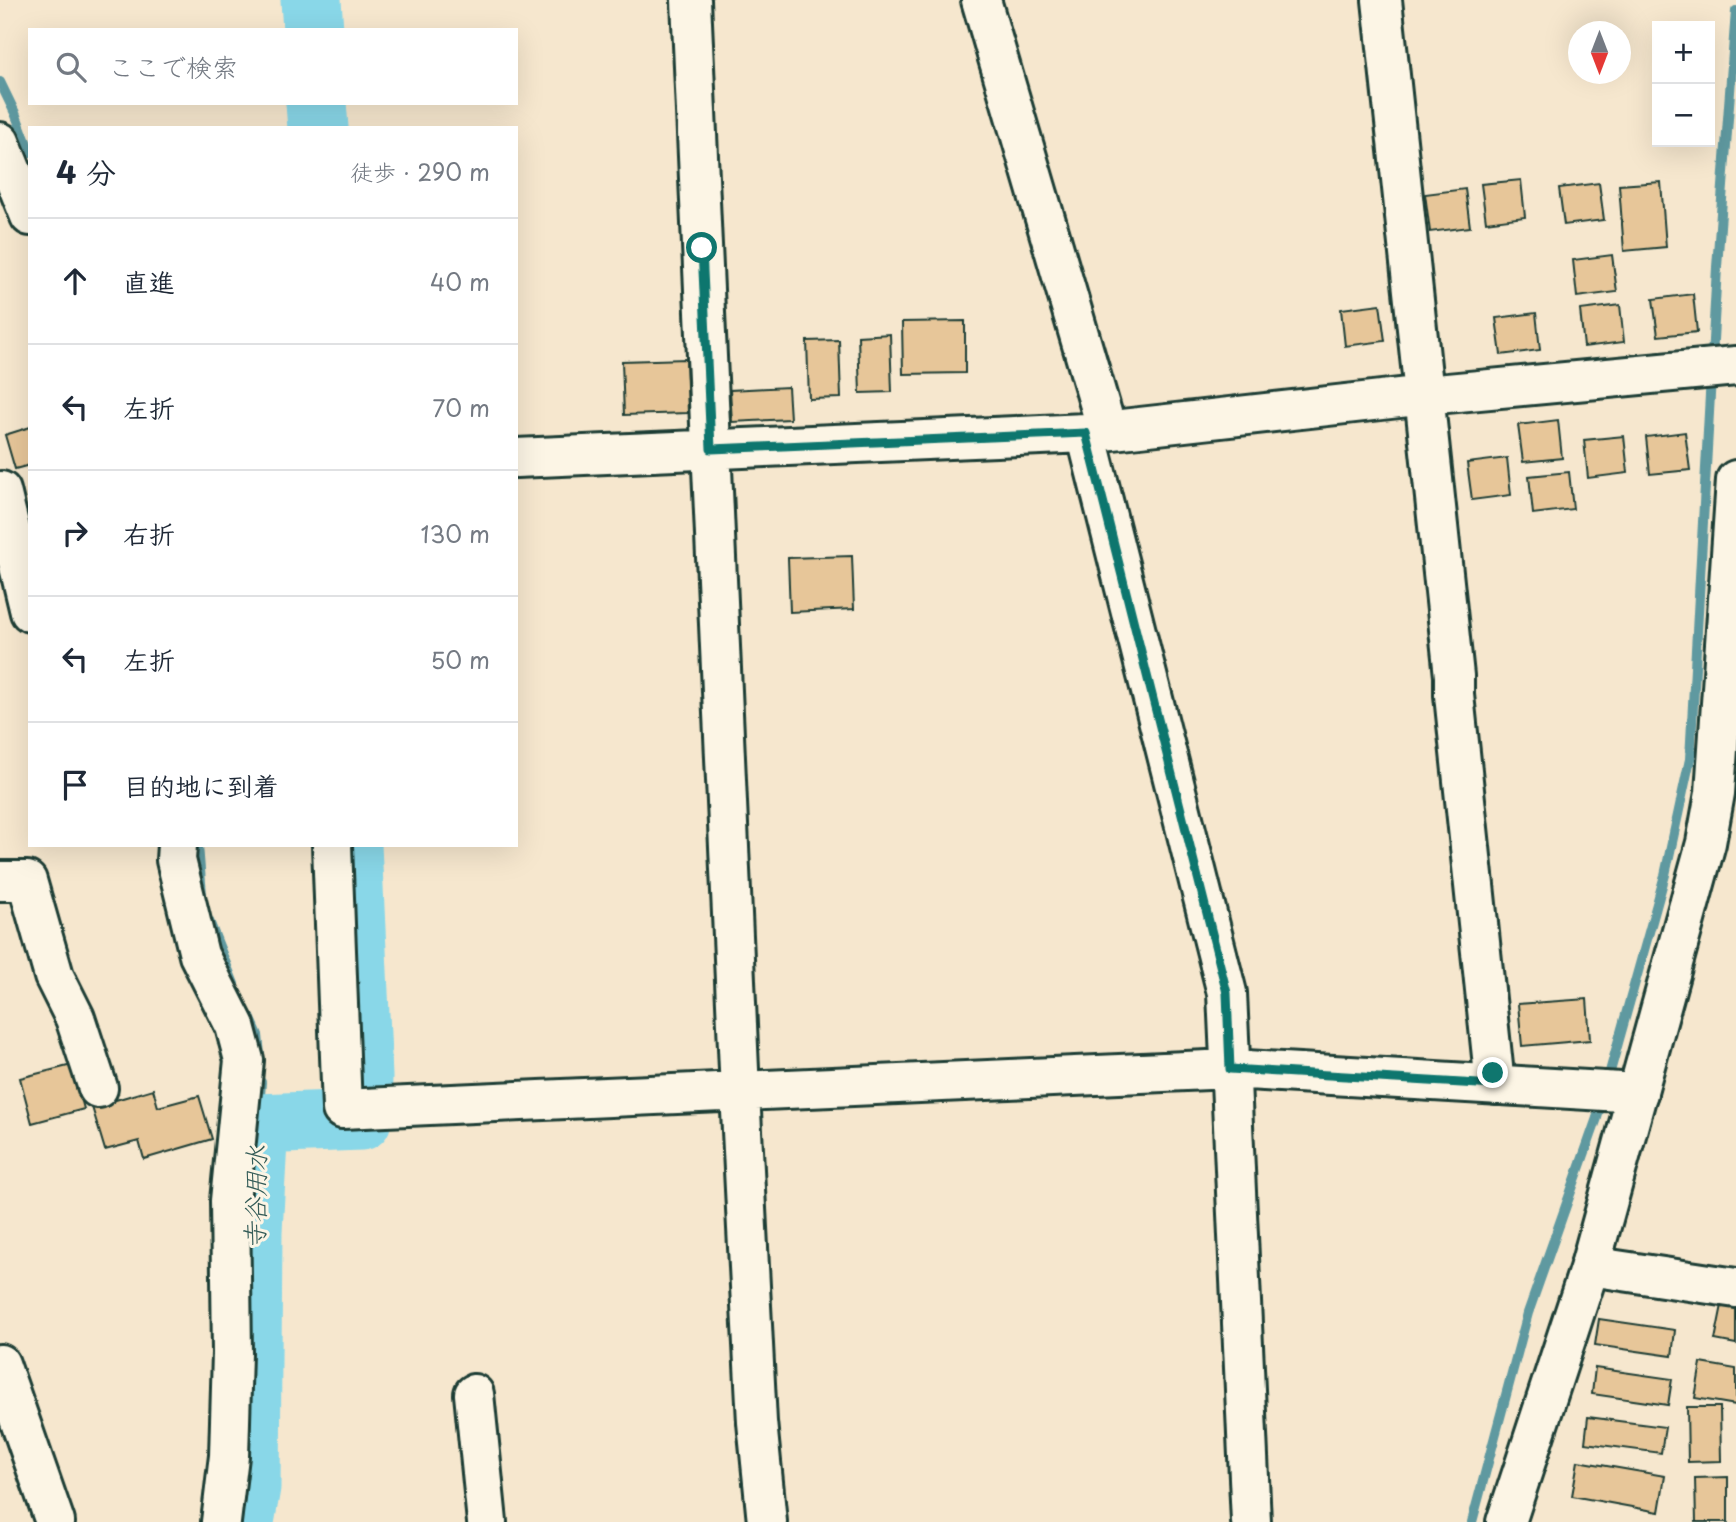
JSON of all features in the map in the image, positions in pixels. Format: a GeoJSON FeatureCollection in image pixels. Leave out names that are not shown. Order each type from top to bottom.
{"type":"FeatureCollection","features":[{"type":"Feature","properties":{"kind":"street"},"geometry":{"type":"LineString","coordinates":[[691,0],[740,1092],[757,1422],[767,1522]]}},
{"type":"Feature","properties":{"kind":"street"},"geometry":{"type":"LineString","coordinates":[[981,0],[1097,431],[1227,993],[1251,1522]]}},
{"type":"Feature","properties":{"kind":"street"},"geometry":{"type":"LineString","coordinates":[[1382,0],[1426,395],[1495,1085]]}},
{"type":"Feature","properties":{"kind":"street"},"geometry":{"type":"LineString","coordinates":[[0,142],[28,211]]}},
{"type":"Feature","properties":{"kind":"street"},"geometry":{"type":"LineString","coordinates":[[518,458],[1097,431],[1426,395],[1736,366]]}},
{"type":"Feature","properties":{"kind":"street"},"geometry":{"type":"LineString","coordinates":[[1506,1522],[1590,1266],[1706,843],[1726,795],[1736,480]]}},
{"type":"Feature","properties":{"kind":"street"},"geometry":{"type":"LineString","coordinates":[[10,490],[28,600]]}},
{"type":"Feature","properties":{"kind":"street"},"geometry":{"type":"LineString","coordinates":[[177,847],[176,860],[199,955],[235,1027],[244,1060],[230,1201],[232,1353],[229,1456],[221,1522]]}},
{"type":"Feature","properties":{"kind":"street"},"geometry":{"type":"LineString","coordinates":[[332,847],[342,1109],[1230,1069],[1638,1093]]}},
{"type":"Feature","properties":{"kind":"street"},"geometry":{"type":"LineString","coordinates":[[0,881],[27,881],[54,976],[75,1018],[97,1088]]}},
{"type":"Feature","properties":{"kind":"street"},"geometry":{"type":"LineString","coordinates":[[1590,1266],[1736,1288]]}},
{"type":"Feature","properties":{"kind":"street"},"geometry":{"type":"LineString","coordinates":[[0,1364],[55,1522]]}},
{"type":"Feature","properties":{"kind":"street"},"geometry":{"type":"LineString","coordinates":[[474,1394],[487,1522]]}},
{"type":"Feature","properties":{"kind":"building"},"geometry":{"type":"Polygon","coordinates":[[[1521,180],[1525,217],[1486,222],[1481,184],[1521,180]]]}},
{"type":"Feature","properties":{"kind":"building"},"geometry":{"type":"Polygon","coordinates":[[[1661,182],[1666,247],[1624,251],[1619,185],[1661,182]]]}},
{"type":"Feature","properties":{"kind":"building"},"geometry":{"type":"Polygon","coordinates":[[[1599,183],[1604,220],[1564,225],[1559,188],[1599,183]]]}},
{"type":"Feature","properties":{"kind":"building"},"geometry":{"type":"Polygon","coordinates":[[[1465,189],[1470,227],[1430,232],[1425,194],[1465,189]]]}},
{"type":"Feature","properties":{"kind":"building"},"geometry":{"type":"Polygon","coordinates":[[[1612,255],[1617,292],[1577,297],[1573,260],[1612,255]]]}},
{"type":"Feature","properties":{"kind":"building"},"geometry":{"type":"Polygon","coordinates":[[[1693,294],[1697,332],[1658,336],[1653,299],[1693,294]]]}},
{"type":"Feature","properties":{"kind":"building"},"geometry":{"type":"Polygon","coordinates":[[[1380,304],[1385,341],[1345,346],[1341,309],[1380,304]]]}},
{"type":"Feature","properties":{"kind":"building"},"geometry":{"type":"Polygon","coordinates":[[[1620,305],[1624,342],[1584,347],[1580,310],[1620,305]]]}},
{"type":"Feature","properties":{"kind":"building"},"geometry":{"type":"Polygon","coordinates":[[[1536,313],[1540,350],[1501,355],[1496,318],[1536,313]]]}},
{"type":"Feature","properties":{"kind":"building"},"geometry":{"type":"Polygon","coordinates":[[[965,321],[965,373],[903,374],[902,322],[965,321]]]}},
{"type":"Feature","properties":{"kind":"building"},"geometry":{"type":"Polygon","coordinates":[[[890,334],[892,392],[860,393],[858,336],[890,334]]]}},
{"type":"Feature","properties":{"kind":"building"},"geometry":{"type":"Polygon","coordinates":[[[839,340],[841,398],[809,399],[807,341],[839,340]]]}},
{"type":"Feature","properties":{"kind":"building"},"geometry":{"type":"Polygon","coordinates":[[[686,359],[688,413],[624,415],[622,361],[686,359]]]}},
{"type":"Feature","properties":{"kind":"building"},"geometry":{"type":"Polygon","coordinates":[[[788,387],[790,419],[732,422],[730,390],[788,387]]]}},
{"type":"Feature","properties":{"kind":"building"},"geometry":{"type":"Polygon","coordinates":[[[1558,420],[1562,458],[1523,462],[1518,425],[1558,420]]]}},
{"type":"Feature","properties":{"kind":"building"},"geometry":{"type":"Polygon","coordinates":[[[28,428],[28,466],[15,469],[5,435],[28,428]]]}},
{"type":"Feature","properties":{"kind":"building"},"geometry":{"type":"Polygon","coordinates":[[[1685,432],[1690,470],[1650,474],[1646,437],[1685,432]]]}},
{"type":"Feature","properties":{"kind":"building"},"geometry":{"type":"Polygon","coordinates":[[[1624,436],[1628,473],[1588,478],[1584,440],[1624,436]]]}},
{"type":"Feature","properties":{"kind":"building"},"geometry":{"type":"Polygon","coordinates":[[[1507,458],[1511,495],[1472,500],[1467,463],[1507,458]]]}},
{"type":"Feature","properties":{"kind":"building"},"geometry":{"type":"Polygon","coordinates":[[[1569,472],[1573,509],[1533,514],[1529,476],[1569,472]]]}},
{"type":"Feature","properties":{"kind":"building"},"geometry":{"type":"Polygon","coordinates":[[[852,556],[854,609],[790,612],[788,558],[852,556]]]}},
{"type":"Feature","properties":{"kind":"building"},"geometry":{"type":"Polygon","coordinates":[[[1587,999],[1590,1040],[1522,1046],[1518,1004],[1587,999]]]}},
{"type":"Feature","properties":{"kind":"building"},"geometry":{"type":"Polygon","coordinates":[[[72,1065],[84,1109],[32,1123],[20,1078],[72,1065]]]}},
{"type":"Feature","properties":{"kind":"building"},"geometry":{"type":"Polygon","coordinates":[[[153,1089],[158,1107],[199,1096],[212,1139],[144,1159],[139,1141],[105,1150],[92,1107],[153,1089]]]}},
{"type":"Feature","properties":{"kind":"building"},"geometry":{"type":"Polygon","coordinates":[[[1722,1305],[1736,1307],[1736,1344],[1715,1340],[1722,1305]]]}},
{"type":"Feature","properties":{"kind":"building"},"geometry":{"type":"Polygon","coordinates":[[[1599,1319],[1675,1330],[1672,1356],[1595,1345],[1599,1319]]]}},
{"type":"Feature","properties":{"kind":"building"},"geometry":{"type":"Polygon","coordinates":[[[1701,1363],[1736,1369],[1736,1405],[1695,1398],[1701,1363]]]}},
{"type":"Feature","properties":{"kind":"building"},"geometry":{"type":"Polygon","coordinates":[[[1595,1368],[1672,1379],[1668,1405],[1592,1394],[1595,1368]]]}},
{"type":"Feature","properties":{"kind":"building"},"geometry":{"type":"Polygon","coordinates":[[[1687,1407],[1720,1407],[1721,1461],[1688,1462],[1687,1407]]]}},
{"type":"Feature","properties":{"kind":"building"},"geometry":{"type":"Polygon","coordinates":[[[1588,1417],[1665,1427],[1661,1453],[1585,1443],[1588,1417]]]}},
{"type":"Feature","properties":{"kind":"building"},"geometry":{"type":"Polygon","coordinates":[[[1578,1461],[1665,1476],[1659,1512],[1572,1496],[1578,1461]]]}},
{"type":"Feature","properties":{"kind":"building"},"geometry":{"type":"Polygon","coordinates":[[[1728,1477],[1728,1522],[1696,1522],[1695,1478],[1728,1477]]]}},
{"type":"Feature","properties":{"kind":"waterway","name":"寺谷用水"},"geometry":{"type":"LineString","coordinates":[[311,0],[313,28]]}},
{"type":"Feature","properties":{"kind":"waterway"},"geometry":{"type":"LineString","coordinates":[[1472,1522],[1528,1313],[1597,1118],[1665,875],[1690,759],[1717,267],[1736,11]]}},
{"type":"Feature","properties":{"kind":"waterway"},"geometry":{"type":"LineString","coordinates":[[0,82],[28,147]]}},
{"type":"Feature","properties":{"kind":"waterway","name":"寺谷用水"},"geometry":{"type":"LineString","coordinates":[[316,105],[318,126]]}},
{"type":"Feature","properties":{"kind":"waterway"},"geometry":{"type":"LineString","coordinates":[[198,847],[202,895]]}},
{"type":"Feature","properties":{"kind":"waterway","name":"寺谷用水"},"geometry":{"type":"LineString","coordinates":[[244,1522],[250,1487],[252,1231],[258,1124],[361,1120],[362,1077],[351,847]]}},
{"type":"Feature","properties":{"kind":"waterway"},"geometry":{"type":"LineString","coordinates":[[209,921],[234,984]]}},
{"type":"Feature","properties":{"kind":"waterway"},"geometry":{"type":"LineString","coordinates":[[250,1017],[258,1035],[260,1055]]}},
{"type":"Feature","properties":{"kind":"waterway"},"geometry":{"type":"LineString","coordinates":[[258,1124],[261,1082]]}},
{"type":"Feature","properties":{"kind":"route"},"geometry":{"type":"LineString","coordinates":[[702,248],[711,449],[1086,433],[1227,993],[1230,1069],[1495,1085],[1493,1073]]}}]}
